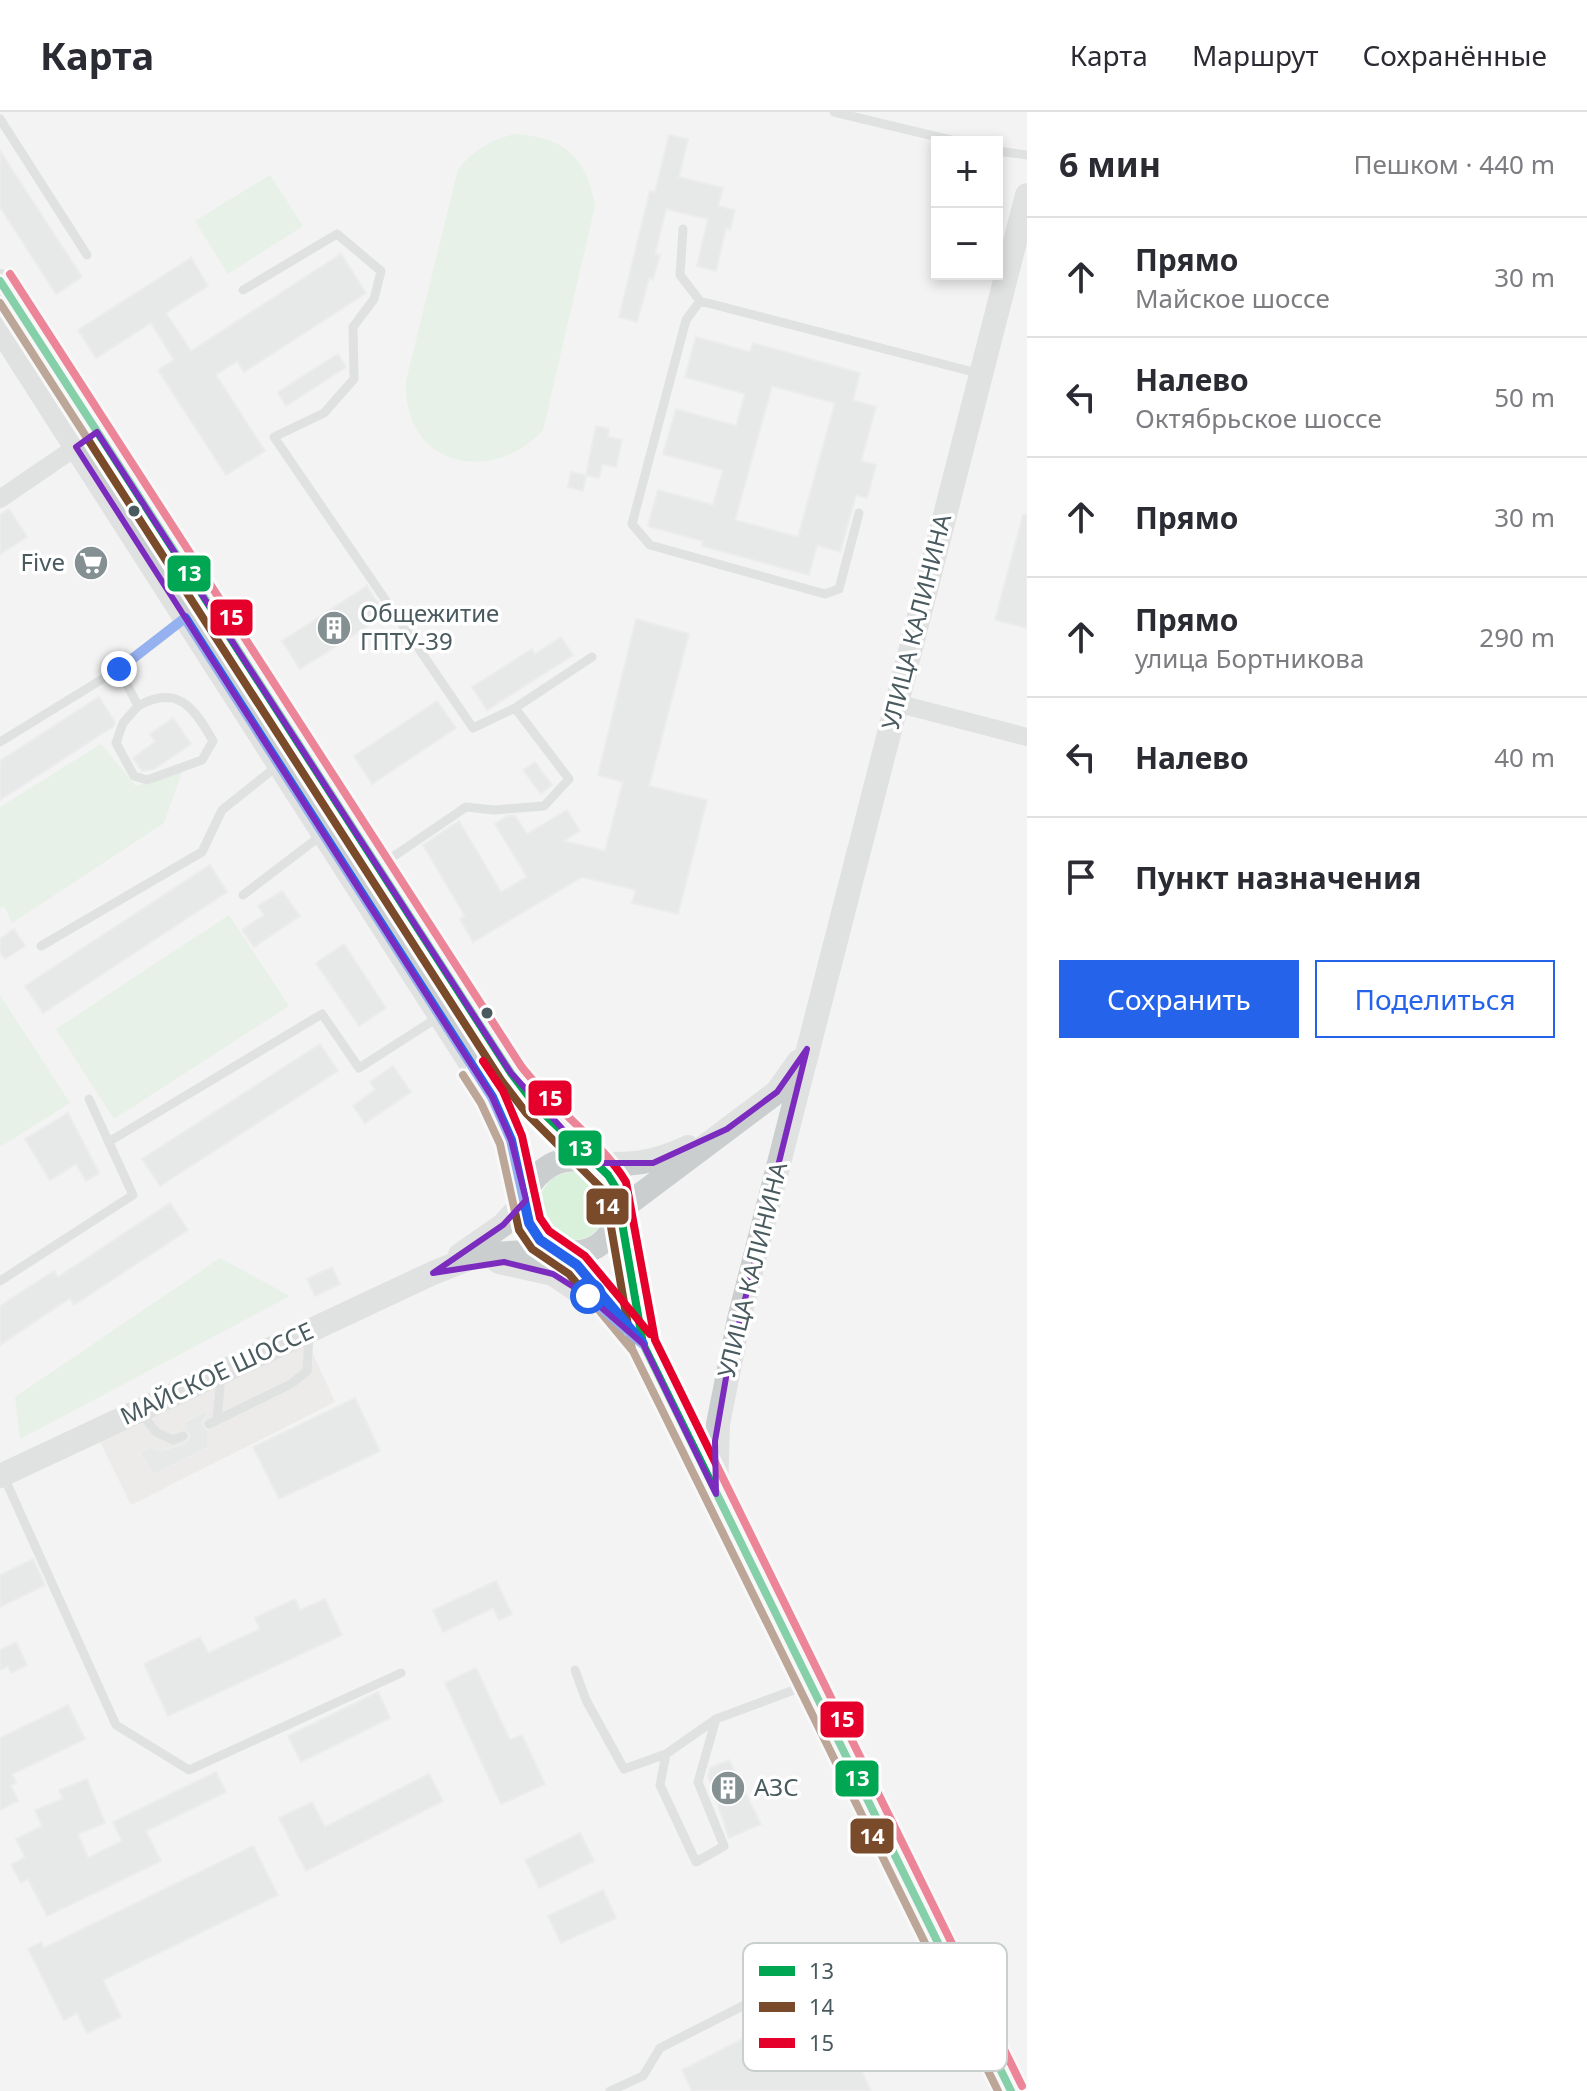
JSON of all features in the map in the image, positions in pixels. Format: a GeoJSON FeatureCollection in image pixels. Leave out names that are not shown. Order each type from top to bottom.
{"type":"FeatureCollection","features":[{"type":"Feature","properties":{"kind":"main road","name":"УЛИЦА КАЛИНИНА"},"geometry":{"type":"LineString","coordinates":[[716,1494],[715,1441],[727,1372],[1027,195]]}},
{"type":"Feature","properties":{"kind":"main road"},"geometry":{"type":"LineString","coordinates":[[0,281],[511,1073],[536,1106],[608,1175],[616,1188],[643,1344]]}},
{"type":"Feature","properties":{"kind":"main road"},"geometry":{"type":"LineString","coordinates":[[0,329],[492,1097],[511,1140],[529,1223],[540,1240],[577,1265],[643,1344],[938,1943]]}},
{"type":"Feature","properties":{"kind":"main road"},"geometry":{"type":"LineString","coordinates":[[76,447],[97,432]]}},
{"type":"Feature","properties":{"kind":"main road","name":"УЛИЦА КАЛИНИНА"},"geometry":{"type":"LineString","coordinates":[[620,1210],[777,1092],[807,1049]]}},
{"type":"Feature","properties":{"kind":"main road","name":"УЛИЦА КАЛИНИНА"},"geometry":{"type":"LineString","coordinates":[[594,1163],[630,1166],[653,1163],[727,1129]]}},
{"type":"Feature","properties":{"kind":"main road"},"geometry":{"type":"LineString","coordinates":[[526,1200],[532,1182],[544,1169],[558,1161],[576,1159],[594,1163]]}},
{"type":"Feature","properties":{"kind":"main road","name":"МАЙСКОЕ ШОССЕ"},"geometry":{"type":"LineString","coordinates":[[433,1273],[503,1225],[526,1200]]}},
{"type":"Feature","properties":{"kind":"main road"},"geometry":{"type":"LineString","coordinates":[[557,1250],[576,1253],[594,1248],[608,1237],[620,1210]]}},
{"type":"Feature","properties":{"kind":"main road","name":"МАЙСКОЕ ШОССЕ"},"geometry":{"type":"LineString","coordinates":[[1,1475],[433,1273],[478,1255],[557,1250]]}},
{"type":"Feature","properties":{"kind":"main road","name":"МАЙСКОЕ ШОССЕ"},"geometry":{"type":"LineString","coordinates":[[433,1273],[459,1264],[504,1262],[553,1274],[588,1296],[643,1344]]}},
{"type":"Feature","properties":{"kind":"main road"},"geometry":{"type":"LineString","coordinates":[[1001,2071],[1011,2091]]}},
{"type":"Feature","properties":{"kind":"street"},"geometry":{"type":"LineString","coordinates":[[0,499],[76,447]]}},
{"type":"Feature","properties":{"kind":"street"},"geometry":{"type":"LineString","coordinates":[[896,703],[1027,737]]}},
{"type":"Feature","properties":{"kind":"lane"},"geometry":{"type":"LineString","coordinates":[[834,112],[934,136]]}},
{"type":"Feature","properties":{"kind":"lane"},"geometry":{"type":"LineString","coordinates":[[0,119],[87,255]]}},
{"type":"Feature","properties":{"kind":"lane"},"geometry":{"type":"LineString","coordinates":[[1003,152],[1027,155]]}},
{"type":"Feature","properties":{"kind":"lane"},"geometry":{"type":"LineString","coordinates":[[683,229],[680,275],[700,301],[981,374]]}},
{"type":"Feature","properties":{"kind":"lane"},"geometry":{"type":"LineString","coordinates":[[243,290],[337,234],[381,271],[374,299],[353,327],[354,379],[324,413],[274,437],[473,728],[515,708],[592,657]]}},
{"type":"Feature","properties":{"kind":"lane"},"geometry":{"type":"LineString","coordinates":[[700,301],[686,320],[632,524],[650,545],[825,594],[839,589],[859,513]]}},
{"type":"Feature","properties":{"kind":"lane"},"geometry":{"type":"LineString","coordinates":[[0,742],[119,669],[185,618]]}},
{"type":"Feature","properties":{"kind":"lane"},"geometry":{"type":"LineString","coordinates":[[119,669],[138,706]]}},
{"type":"Feature","properties":{"kind":"lane"},"geometry":{"type":"LineString","coordinates":[[155,696],[177,697],[200,717],[213,741],[202,760],[147,780],[134,776],[116,743],[123,723],[138,706],[155,696]]}},
{"type":"Feature","properties":{"kind":"lane"},"geometry":{"type":"LineString","coordinates":[[378,867],[466,807],[494,810],[544,806],[569,779],[515,708]]}},
{"type":"Feature","properties":{"kind":"lane"},"geometry":{"type":"LineString","coordinates":[[41,946],[202,852],[222,810],[279,764]]}},
{"type":"Feature","properties":{"kind":"lane"},"geometry":{"type":"LineString","coordinates":[[243,895],[324,834]]}},
{"type":"Feature","properties":{"kind":"lane"},"geometry":{"type":"LineString","coordinates":[[110,1141],[322,1014],[359,1068],[440,1016]]}},
{"type":"Feature","properties":{"kind":"lane"},"geometry":{"type":"LineString","coordinates":[[0,1281],[133,1195],[89,1099]]}},
{"type":"Feature","properties":{"kind":"lane"},"geometry":{"type":"LineString","coordinates":[[222,1372],[213,1422],[291,1384],[307,1371],[309,1331]]}},
{"type":"Feature","properties":{"kind":"lane"},"geometry":{"type":"LineString","coordinates":[[139,1411],[156,1432],[173,1440],[183,1436]]}},
{"type":"Feature","properties":{"kind":"lane"},"geometry":{"type":"LineString","coordinates":[[1,1475],[116,1725],[189,1770],[401,1673]]}},
{"type":"Feature","properties":{"kind":"lane"},"geometry":{"type":"LineString","coordinates":[[575,1670],[586,1700],[624,1769],[666,1754],[716,1719],[810,1684]]}},
{"type":"Feature","properties":{"kind":"lane"},"geometry":{"type":"LineString","coordinates":[[666,1754],[660,1785],[696,1862],[724,1846],[698,1782],[716,1719]]}},
{"type":"Feature","properties":{"kind":"lane"},"geometry":{"type":"LineString","coordinates":[[610,2091],[643,2076],[660,2048],[743,2006]]}},
{"type":"Feature","properties":{"kind":"highlighted area"},"geometry":{"type":"Polygon","coordinates":[[[97,432],[511,1073],[594,1163],[653,1163],[727,1129],[777,1092],[807,1049],[727,1372],[715,1441],[716,1494],[643,1344],[588,1296],[553,1274],[504,1262],[433,1273],[503,1225],[526,1200],[511,1140],[492,1097],[76,447],[97,432]]]}},
{"type":"Feature","properties":{"kind":"shaded area"},"geometry":{"type":"Polygon","coordinates":[[[307,1341],[335,1402],[131,1505],[100,1442],[307,1341]]]}},
{"type":"Feature","properties":{"kind":"green space"},"geometry":{"type":"Polygon","coordinates":[[[515,134],[547,140],[571,153],[586,175],[595,206],[543,430],[522,448],[499,458],[475,462],[453,458],[434,448],[418,432],[409,410],[406,381],[458,169],[483,147],[515,134]]]}},
{"type":"Feature","properties":{"kind":"green space"},"geometry":{"type":"Polygon","coordinates":[[[270,175],[303,226],[228,274],[195,221],[270,175]]]}},
{"type":"Feature","properties":{"kind":"green space"},"geometry":{"type":"Polygon","coordinates":[[[101,744],[136,786],[182,772],[164,823],[12,923],[4,906],[0,908],[0,807],[101,744]]]}},
{"type":"Feature","properties":{"kind":"green space"},"geometry":{"type":"Polygon","coordinates":[[[229,915],[289,1006],[114,1119],[56,1029],[229,915]]]}},
{"type":"Feature","properties":{"kind":"green space"},"geometry":{"type":"Polygon","coordinates":[[[0,995],[70,1103],[0,1147],[0,995]]]}},
{"type":"Feature","properties":{"kind":"green space"},"geometry":{"type":"Polygon","coordinates":[[[573,1172],[597,1182],[607,1206],[597,1230],[573,1240],[549,1230],[539,1206],[549,1182],[573,1172]]]}},
{"type":"Feature","properties":{"kind":"green space"},"geometry":{"type":"Polygon","coordinates":[[[220,1258],[290,1296],[20,1439],[15,1397],[220,1258]]]}},
{"type":"Feature","properties":{"kind":"building"},"geometry":{"type":"Polygon","coordinates":[[[669,135],[688,139],[679,177],[723,188],[718,206],[735,210],[730,230],[726,228],[716,271],[697,266],[708,219],[666,209],[655,254],[660,255],[653,280],[649,278],[637,322],[619,317],[650,191],[655,192],[669,135]]]}},
{"type":"Feature","properties":{"kind":"building"},"geometry":{"type":"Polygon","coordinates":[[[0,151],[82,277],[56,294],[0,207],[0,151]]]}},
{"type":"Feature","properties":{"kind":"building"},"geometry":{"type":"Polygon","coordinates":[[[341,254],[366,293],[244,372],[237,361],[216,375],[265,451],[226,475],[158,370],[174,360],[151,323],[96,358],[78,330],[191,258],[208,286],[166,313],[191,351],[341,254]]]}},
{"type":"Feature","properties":{"kind":"building"},"geometry":{"type":"Polygon","coordinates":[[[696,337],[750,352],[753,343],[860,373],[853,400],[876,407],[861,461],[876,465],[867,498],[856,495],[840,552],[817,545],[809,575],[702,546],[703,541],[648,526],[658,490],[713,505],[723,470],[663,454],[676,409],[736,426],[745,394],[685,377],[696,337]],[[772,386],[735,520],[798,537],[835,403],[772,386]]]}},
{"type":"Feature","properties":{"kind":"building"},"geometry":{"type":"Polygon","coordinates":[[[338,354],[346,367],[286,406],[278,392],[338,354]]]}},
{"type":"Feature","properties":{"kind":"building"},"geometry":{"type":"Polygon","coordinates":[[[596,426],[609,429],[608,437],[622,440],[616,467],[602,464],[599,478],[586,475],[596,426]]]}},
{"type":"Feature","properties":{"kind":"building"},"geometry":{"type":"Polygon","coordinates":[[[571,472],[586,475],[583,491],[568,487],[571,472]]]}},
{"type":"Feature","properties":{"kind":"building"},"geometry":{"type":"Polygon","coordinates":[[[9,509],[27,537],[0,554],[0,515],[9,509]]]}},
{"type":"Feature","properties":{"kind":"building"},"geometry":{"type":"Polygon","coordinates":[[[1023,515],[1027,515],[1027,628],[995,620],[1023,515]]]}},
{"type":"Feature","properties":{"kind":"building","name":"Общежитие ГПТУ-39"},"geometry":{"type":"Polygon","coordinates":[[[367,586],[385,615],[300,669],[282,641],[367,586]]]}},
{"type":"Feature","properties":{"kind":"building"},"geometry":{"type":"Polygon","coordinates":[[[636,619],[689,634],[649,786],[707,800],[678,914],[632,903],[636,890],[582,877],[473,942],[460,919],[465,916],[423,845],[459,821],[501,892],[527,877],[495,824],[507,816],[515,816],[527,834],[567,810],[580,831],[564,841],[605,851],[623,782],[598,775],[636,619]]]}},
{"type":"Feature","properties":{"kind":"building"},"geometry":{"type":"Polygon","coordinates":[[[561,637],[573,655],[487,710],[472,687],[532,649],[535,654],[561,637]]]}},
{"type":"Feature","properties":{"kind":"building"},"geometry":{"type":"Polygon","coordinates":[[[99,697],[115,722],[114,726],[0,800],[0,761],[99,697]]]}},
{"type":"Feature","properties":{"kind":"building","name":"Общежитие ГПТУ-39"},"geometry":{"type":"Polygon","coordinates":[[[437,701],[456,728],[372,784],[354,756],[437,701]]]}},
{"type":"Feature","properties":{"kind":"building"},"geometry":{"type":"Polygon","coordinates":[[[173,718],[191,744],[154,769],[142,771],[133,758],[155,742],[150,734],[173,718]]]}},
{"type":"Feature","properties":{"kind":"building"},"geometry":{"type":"Polygon","coordinates":[[[535,762],[552,785],[541,794],[523,770],[535,762]]]}},
{"type":"Feature","properties":{"kind":"building"},"geometry":{"type":"Polygon","coordinates":[[[210,865],[227,892],[43,1013],[25,986],[210,865]]]}},
{"type":"Feature","properties":{"kind":"building"},"geometry":{"type":"Polygon","coordinates":[[[282,891],[300,916],[254,947],[242,930],[264,915],[258,906],[282,891]]]}},
{"type":"Feature","properties":{"kind":"building"},"geometry":{"type":"Polygon","coordinates":[[[14,929],[25,946],[5,959],[0,952],[0,939],[14,929]]]}},
{"type":"Feature","properties":{"kind":"building"},"geometry":{"type":"Polygon","coordinates":[[[344,944],[386,1008],[359,1026],[316,963],[344,944]]]}},
{"type":"Feature","properties":{"kind":"building"},"geometry":{"type":"Polygon","coordinates":[[[320,1044],[338,1071],[160,1186],[142,1159],[320,1044]]]}},
{"type":"Feature","properties":{"kind":"building"},"geometry":{"type":"Polygon","coordinates":[[[393,1066],[411,1092],[365,1123],[353,1106],[375,1090],[370,1082],[393,1066]]]}},
{"type":"Feature","properties":{"kind":"building"},"geometry":{"type":"Polygon","coordinates":[[[68,1113],[99,1173],[86,1181],[76,1164],[50,1180],[25,1139],[68,1113]]]}},
{"type":"Feature","properties":{"kind":"building"},"geometry":{"type":"Polygon","coordinates":[[[170,1203],[188,1230],[74,1305],[70,1298],[0,1345],[0,1306],[54,1271],[58,1277],[170,1203]]]}},
{"type":"Feature","properties":{"kind":"building"},"geometry":{"type":"Polygon","coordinates":[[[332,1267],[340,1284],[315,1296],[307,1279],[332,1267]]]}},
{"type":"Feature","properties":{"kind":"building"},"geometry":{"type":"Polygon","coordinates":[[[355,1398],[380,1451],[279,1499],[253,1447],[355,1398]]]}},
{"type":"Feature","properties":{"kind":"building"},"geometry":{"type":"Polygon","coordinates":[[[209,1409],[202,1424],[208,1431],[208,1448],[153,1475],[140,1453],[150,1447],[161,1451],[186,1443],[190,1436],[184,1429],[184,1422],[209,1409]]]}},
{"type":"Feature","properties":{"kind":"building"},"geometry":{"type":"Polygon","coordinates":[[[33,1559],[45,1585],[0,1607],[0,1575],[33,1559]]]}},
{"type":"Feature","properties":{"kind":"building"},"geometry":{"type":"Polygon","coordinates":[[[496,1581],[512,1614],[499,1620],[493,1608],[443,1632],[433,1610],[496,1581]]]}},
{"type":"Feature","properties":{"kind":"building"},"geometry":{"type":"Polygon","coordinates":[[[295,1599],[300,1610],[325,1599],[342,1635],[168,1716],[144,1664],[200,1637],[208,1653],[260,1629],[255,1618],[295,1599]]]}},
{"type":"Feature","properties":{"kind":"building"},"geometry":{"type":"Polygon","coordinates":[[[16,1642],[27,1665],[11,1673],[8,1666],[0,1670],[0,1650],[16,1642]]]}},
{"type":"Feature","properties":{"kind":"building"},"geometry":{"type":"Polygon","coordinates":[[[476,1668],[510,1740],[522,1735],[545,1784],[501,1804],[445,1683],[476,1668]]]}},
{"type":"Feature","properties":{"kind":"building"},"geometry":{"type":"Polygon","coordinates":[[[378,1692],[390,1718],[301,1762],[288,1736],[378,1692]]]}},
{"type":"Feature","properties":{"kind":"building"},"geometry":{"type":"Polygon","coordinates":[[[68,1705],[85,1739],[12,1774],[16,1783],[11,1786],[18,1801],[0,1810],[0,1738],[68,1705]]]}},
{"type":"Feature","properties":{"kind":"building","name":"АЗС"},"geometry":{"type":"Polygon","coordinates":[[[729,1760],[761,1824],[729,1838],[708,1775],[710,1768],[729,1760]]]}},
{"type":"Feature","properties":{"kind":"building"},"geometry":{"type":"Polygon","coordinates":[[[216,1772],[226,1792],[146,1831],[161,1861],[47,1916],[28,1879],[21,1883],[11,1865],[25,1857],[16,1839],[42,1826],[35,1810],[63,1799],[59,1790],[87,1779],[105,1823],[78,1834],[88,1858],[122,1841],[113,1822],[216,1772]]]}},
{"type":"Feature","properties":{"kind":"building"},"geometry":{"type":"Polygon","coordinates":[[[429,1774],[443,1801],[306,1871],[279,1818],[312,1802],[325,1827],[429,1774]]]}},
{"type":"Feature","properties":{"kind":"building"},"geometry":{"type":"Polygon","coordinates":[[[580,1833],[594,1861],[539,1888],[525,1860],[580,1833]]]}},
{"type":"Feature","properties":{"kind":"building"},"geometry":{"type":"Polygon","coordinates":[[[253,1846],[278,1895],[103,1980],[121,2017],[87,2033],[77,2013],[64,2020],[28,1949],[41,1942],[44,1948],[253,1846]]]}},
{"type":"Feature","properties":{"kind":"building"},"geometry":{"type":"Polygon","coordinates":[[[603,1890],[616,1918],[561,1943],[548,1916],[603,1890]]]}},
{"type":"Feature","properties":{"kind":"building"},"geometry":{"type":"Polygon","coordinates":[[[743,2039],[743,2071],[861,2071],[871,2091],[692,2091],[682,2070],[743,2039]]]}},
{"type":"Feature","properties":{"kind":"transit line","name":"15"},"geometry":{"type":"LineString","coordinates":[[10,274],[521,1066],[604,1153],[626,1182],[655,1340],[952,1943]]}},
{"type":"Feature","properties":{"kind":"transit line","name":"13"},"geometry":{"type":"LineString","coordinates":[[0,281],[511,1073],[536,1106],[608,1175],[616,1188],[643,1344],[938,1943]]}},
{"type":"Feature","properties":{"kind":"transit line","name":"14"},"geometry":{"type":"LineString","coordinates":[[0,303],[501,1080],[527,1114],[605,1192],[632,1349],[925,1943]]}},
{"type":"Feature","properties":{"kind":"transit line","name":"15"},"geometry":{"type":"LineString","coordinates":[[483,1061],[503,1091],[522,1136],[540,1218],[549,1231],[585,1256],[650,1334]]}},
{"type":"Feature","properties":{"kind":"transit line","name":"13"},"geometry":{"type":"LineString","coordinates":[[473,1068],[492,1097],[511,1140],[529,1223],[540,1240],[577,1265],[641,1342]]}},
{"type":"Feature","properties":{"kind":"transit line","name":"14"},"geometry":{"type":"LineString","coordinates":[[463,1075],[481,1103],[500,1144],[519,1230],[532,1249],[569,1274],[632,1350]]}},
{"type":"Feature","properties":{"kind":"transit line","name":"15"},"geometry":{"type":"LineString","coordinates":[[1007,2056],[1022,2086]]}},
{"type":"Feature","properties":{"kind":"transit line","name":"14"},"geometry":{"type":"LineString","coordinates":[[988,2071],[998,2091]]}},
{"type":"Feature","properties":{"kind":"transit line","name":"13"},"geometry":{"type":"LineString","coordinates":[[1001,2071],[1011,2091]]}},
{"type":"Feature","properties":{"kind":"place","name":"Five"},"geometry":{"type":"Point","coordinates":[91,563]}},
{"type":"Feature","properties":{"kind":"place","name":"Общежитие ГПТУ-39"},"geometry":{"type":"Point","coordinates":[334,628]}},
{"type":"Feature","properties":{"kind":"place","name":"АЗС"},"geometry":{"type":"Point","coordinates":[728,1788]}},
{"type":"Feature","properties":{"kind":"route"},"geometry":{"type":"LineString","coordinates":[[119,669],[160,641],[185,618],[492,1097],[511,1140],[529,1223],[540,1240],[577,1265],[643,1344],[588,1296]]}}]}
